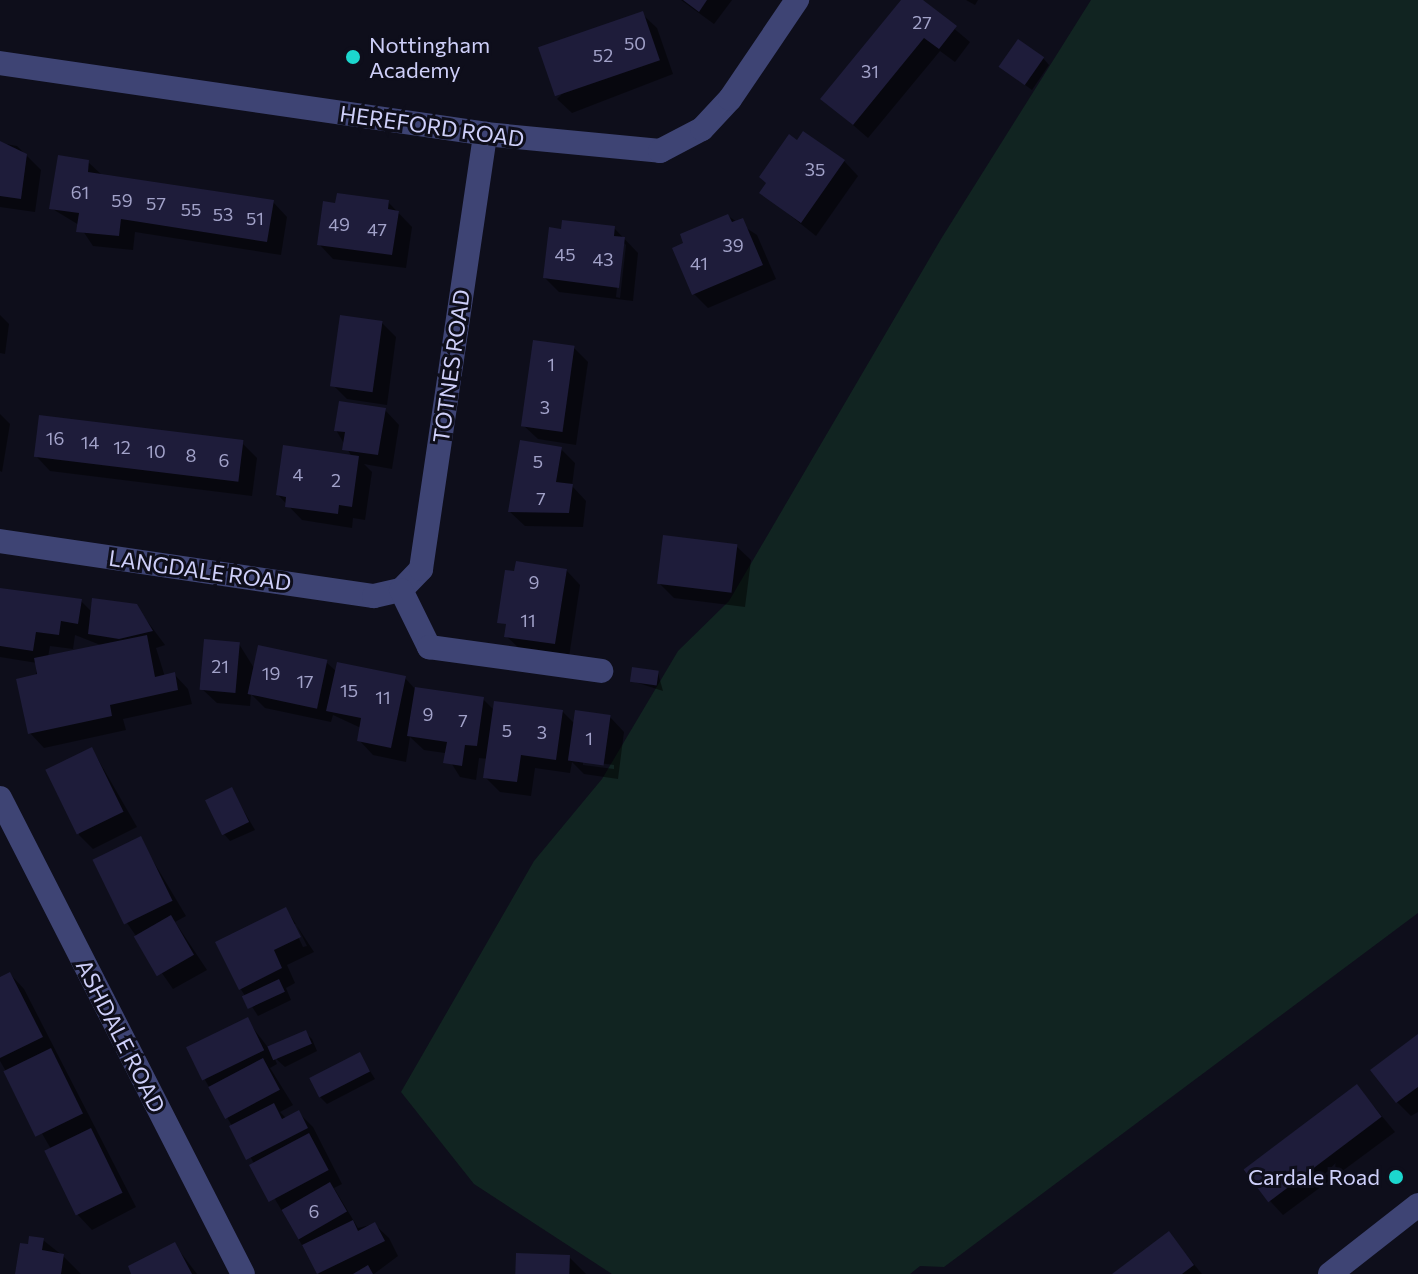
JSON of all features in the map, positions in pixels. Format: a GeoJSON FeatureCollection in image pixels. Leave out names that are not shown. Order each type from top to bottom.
{"type":"FeatureCollection","features":[{"type":"Feature","properties":{"kind":"street","name":"HEREFORD ROAD"},"geometry":{"type":"LineString","coordinates":[[0,63],[485,134],[660,151],[702,129],[730,99],[797,0]]}},
{"type":"Feature","properties":{"kind":"street","name":"TOTNES ROAD"},"geometry":{"type":"LineString","coordinates":[[401,590],[421,569],[485,134]]}},
{"type":"Feature","properties":{"kind":"street","name":"LANGDALE ROAD"},"geometry":{"type":"LineString","coordinates":[[0,541],[374,596],[401,590]]}},
{"type":"Feature","properties":{"kind":"street"},"geometry":{"type":"LineString","coordinates":[[401,590],[429,647],[601,671]]}},
{"type":"Feature","properties":{"kind":"street","name":"ASHDALE ROAD"},"geometry":{"type":"LineString","coordinates":[[0,798],[243,1274]]}},
{"type":"Feature","properties":{"kind":"street"},"geometry":{"type":"LineString","coordinates":[[1330,1274],[1418,1205]]}},
{"type":"Feature","properties":{"kind":"green space"},"geometry":{"type":"Polygon","coordinates":[[[1091,0],[1418,0],[1418,913],[944,1267],[920,1266],[910,1274],[612,1274],[474,1184],[401,1092],[534,861],[602,779],[678,651],[729,601],[941,239],[1091,0]]]}},
{"type":"Feature","properties":{"kind":"building"},"geometry":{"type":"Polygon","coordinates":[[[683,0],[707,0],[699,12],[683,0]]]}},
{"type":"Feature","properties":{"kind":"building"},"geometry":{"type":"Polygon","coordinates":[[[901,0],[923,0],[957,26],[939,49],[924,38],[853,125],[820,99],[901,0]]]}},
{"type":"Feature","properties":{"kind":"building"},"geometry":{"type":"Polygon","coordinates":[[[643,11],[660,60],[555,96],[538,47],[643,11]]]}},
{"type":"Feature","properties":{"kind":"building"},"geometry":{"type":"Polygon","coordinates":[[[1018,39],[1044,57],[1025,85],[998,67],[1018,39]]]}},
{"type":"Feature","properties":{"kind":"building"},"geometry":{"type":"Polygon","coordinates":[[[803,131],[845,160],[801,223],[759,193],[766,183],[759,177],[789,134],[797,140],[803,131]]]}},
{"type":"Feature","properties":{"kind":"building"},"geometry":{"type":"Polygon","coordinates":[[[0,141],[27,154],[21,199],[0,196],[0,141]]]}},
{"type":"Feature","properties":{"kind":"building"},"geometry":{"type":"Polygon","coordinates":[[[58,155],[89,160],[88,172],[274,200],[267,242],[121,219],[119,236],[76,232],[79,213],[49,209],[58,155]]]}},
{"type":"Feature","properties":{"kind":"building"},"geometry":{"type":"Polygon","coordinates":[[[337,193],[389,200],[388,209],[399,211],[392,255],[317,245],[323,201],[335,203],[337,193]]]}},
{"type":"Feature","properties":{"kind":"building"},"geometry":{"type":"Polygon","coordinates":[[[728,214],[732,222],[743,218],[763,265],[692,295],[672,248],[683,243],[680,234],[728,214]]]}},
{"type":"Feature","properties":{"kind":"building"},"geometry":{"type":"Polygon","coordinates":[[[562,220],[615,226],[614,236],[625,237],[619,288],[543,278],[549,227],[561,229],[562,220]]]}},
{"type":"Feature","properties":{"kind":"building"},"geometry":{"type":"Polygon","coordinates":[[[340,315],[383,321],[373,392],[330,386],[340,315]]]}},
{"type":"Feature","properties":{"kind":"building"},"geometry":{"type":"Polygon","coordinates":[[[533,340],[575,346],[562,432],[521,426],[533,340]]]}},
{"type":"Feature","properties":{"kind":"building"},"geometry":{"type":"Polygon","coordinates":[[[339,401],[386,408],[378,455],[342,450],[345,432],[334,431],[339,401]]]}},
{"type":"Feature","properties":{"kind":"building"},"geometry":{"type":"Polygon","coordinates":[[[39,415],[243,440],[238,482],[34,457],[39,415]]]}},
{"type":"Feature","properties":{"kind":"building"},"geometry":{"type":"Polygon","coordinates":[[[520,440],[562,447],[556,482],[573,484],[569,513],[508,512],[520,440]]]}},
{"type":"Feature","properties":{"kind":"building"},"geometry":{"type":"Polygon","coordinates":[[[283,445],[359,456],[352,507],[339,505],[338,514],[285,507],[286,497],[276,495],[283,445]]]}},
{"type":"Feature","properties":{"kind":"building"},"geometry":{"type":"Polygon","coordinates":[[[663,535],[737,544],[731,593],[657,584],[663,535]]]}},
{"type":"Feature","properties":{"kind":"building"},"geometry":{"type":"Polygon","coordinates":[[[516,561],[567,569],[555,644],[504,637],[506,624],[497,623],[505,570],[514,571],[516,561]]]}},
{"type":"Feature","properties":{"kind":"building"},"geometry":{"type":"Polygon","coordinates":[[[0,588],[82,599],[78,624],[61,621],[59,635],[36,632],[33,651],[0,646],[0,588]]]}},
{"type":"Feature","properties":{"kind":"building"},"geometry":{"type":"Polygon","coordinates":[[[92,598],[137,604],[153,631],[119,639],[88,634],[92,598]]]}},
{"type":"Feature","properties":{"kind":"building"},"geometry":{"type":"Polygon","coordinates":[[[147,635],[155,677],[175,672],[178,690],[110,705],[112,716],[28,734],[16,679],[37,674],[34,658],[147,635]]]}},
{"type":"Feature","properties":{"kind":"building"},"geometry":{"type":"Polygon","coordinates":[[[204,639],[240,642],[235,693],[200,690],[204,639]]]}},
{"type":"Feature","properties":{"kind":"building"},"geometry":{"type":"Polygon","coordinates":[[[258,645],[327,660],[317,709],[248,694],[258,645]]]}},
{"type":"Feature","properties":{"kind":"building"},"geometry":{"type":"Polygon","coordinates":[[[337,662],[406,676],[391,748],[357,741],[361,718],[326,711],[337,662]]]}},
{"type":"Feature","properties":{"kind":"building"},"geometry":{"type":"Polygon","coordinates":[[[632,667],[659,671],[657,686],[630,682],[632,667]]]}},
{"type":"Feature","properties":{"kind":"building"},"geometry":{"type":"Polygon","coordinates":[[[415,687],[484,697],[477,746],[465,745],[462,766],[443,763],[447,742],[407,736],[415,687]]]}},
{"type":"Feature","properties":{"kind":"building"},"geometry":{"type":"Polygon","coordinates":[[[494,701],[563,710],[556,760],[521,755],[517,782],[483,778],[494,701]]]}},
{"type":"Feature","properties":{"kind":"building"},"geometry":{"type":"Polygon","coordinates":[[[575,710],[611,715],[604,766],[568,761],[575,710]]]}},
{"type":"Feature","properties":{"kind":"building"},"geometry":{"type":"Polygon","coordinates":[[[92,747],[124,812],[77,835],[45,770],[92,747]]]}},
{"type":"Feature","properties":{"kind":"building"},"geometry":{"type":"Polygon","coordinates":[[[232,787],[249,822],[222,835],[205,800],[232,787]]]}},
{"type":"Feature","properties":{"kind":"building"},"geometry":{"type":"Polygon","coordinates":[[[141,836],[173,901],[124,924],[92,860],[141,836]]]}},
{"type":"Feature","properties":{"kind":"building"},"geometry":{"type":"Polygon","coordinates":[[[286,907],[301,937],[274,950],[282,968],[239,990],[215,942],[286,907]]]}},
{"type":"Feature","properties":{"kind":"building"},"geometry":{"type":"Polygon","coordinates":[[[171,915],[194,955],[157,976],[134,936],[171,915]]]}},
{"type":"Feature","properties":{"kind":"building"},"geometry":{"type":"Polygon","coordinates":[[[10,972],[43,1037],[0,1058],[0,977],[10,972]]]}},
{"type":"Feature","properties":{"kind":"building"},"geometry":{"type":"Polygon","coordinates":[[[279,979],[285,992],[248,1009],[242,996],[279,979]]]}},
{"type":"Feature","properties":{"kind":"building"},"geometry":{"type":"Polygon","coordinates":[[[248,1017],[264,1050],[202,1081],[186,1047],[248,1017]]]}},
{"type":"Feature","properties":{"kind":"building"},"geometry":{"type":"Polygon","coordinates":[[[306,1030],[312,1044],[273,1060],[267,1046],[306,1030]]]}},
{"type":"Feature","properties":{"kind":"building"},"geometry":{"type":"Polygon","coordinates":[[[1418,1034],[1418,1087],[1396,1103],[1370,1070],[1418,1034]]]}},
{"type":"Feature","properties":{"kind":"building"},"geometry":{"type":"Polygon","coordinates":[[[51,1048],[83,1114],[35,1137],[3,1071],[51,1048]]]}},
{"type":"Feature","properties":{"kind":"building"},"geometry":{"type":"Polygon","coordinates":[[[360,1052],[370,1072],[319,1097],[309,1078],[360,1052]]]}},
{"type":"Feature","properties":{"kind":"building"},"geometry":{"type":"Polygon","coordinates":[[[263,1058],[280,1090],[225,1119],[208,1087],[263,1058]]]}},
{"type":"Feature","properties":{"kind":"building"},"geometry":{"type":"Polygon","coordinates":[[[1357,1084],[1382,1117],[1268,1202],[1244,1169],[1357,1084]]]}},
{"type":"Feature","properties":{"kind":"building"},"geometry":{"type":"Polygon","coordinates":[[[274,1103],[282,1119],[299,1110],[308,1128],[246,1160],[229,1126],[274,1103]]]}},
{"type":"Feature","properties":{"kind":"building"},"geometry":{"type":"Polygon","coordinates":[[[91,1128],[123,1193],[76,1216],[44,1151],[91,1128]]]}},
{"type":"Feature","properties":{"kind":"building"},"geometry":{"type":"Polygon","coordinates":[[[309,1133],[329,1170],[269,1202],[249,1165],[309,1133]]]}},
{"type":"Feature","properties":{"kind":"building"},"geometry":{"type":"Polygon","coordinates":[[[330,1182],[347,1211],[299,1239],[282,1210],[330,1182]]]}},
{"type":"Feature","properties":{"kind":"building"},"geometry":{"type":"Polygon","coordinates":[[[353,1220],[358,1231],[375,1222],[385,1241],[317,1274],[302,1245],[353,1220]]]}},
{"type":"Feature","properties":{"kind":"building"},"geometry":{"type":"Polygon","coordinates":[[[1169,1231],[1194,1265],[1182,1274],[1112,1274],[1169,1231]]]}},
{"type":"Feature","properties":{"kind":"building"},"geometry":{"type":"Polygon","coordinates":[[[29,1236],[44,1238],[42,1250],[64,1254],[61,1274],[15,1274],[20,1243],[28,1244],[29,1236]]]}},
{"type":"Feature","properties":{"kind":"building"},"geometry":{"type":"Polygon","coordinates":[[[175,1242],[192,1274],[131,1274],[128,1266],[175,1242]]]}},
{"type":"Feature","properties":{"kind":"building"},"geometry":{"type":"Polygon","coordinates":[[[516,1253],[570,1255],[569,1274],[515,1274],[516,1253]]]}},
{"type":"Feature","properties":{"kind":"building"},"geometry":{"type":"Polygon","coordinates":[[[368,1265],[373,1274],[353,1274],[368,1265]]]}},
{"type":"Feature","properties":{"kind":"place","name":"Nottingham Academy"},"geometry":{"type":"Point","coordinates":[353,57]}},
{"type":"Feature","properties":{"kind":"place","name":"Cardale Road"},"geometry":{"type":"Point","coordinates":[1396,1177]}}]}
